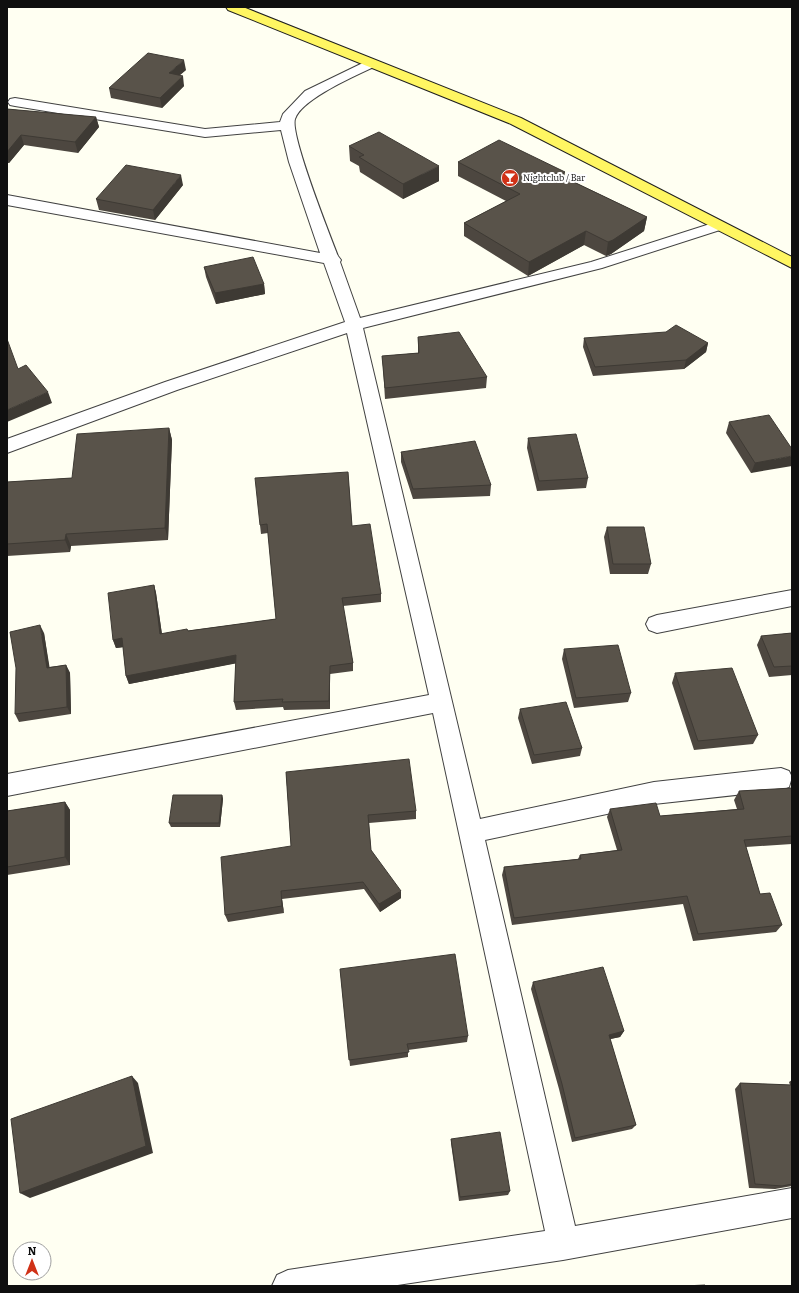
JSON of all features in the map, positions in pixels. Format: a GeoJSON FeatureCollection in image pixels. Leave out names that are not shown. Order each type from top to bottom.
{"type":"FeatureCollection","features":[{"type":"Feature","properties":{"kind":"main road"},"geometry":{"type":"LineString","coordinates":[[232,7],[516,121],[792,263]]}},
{"type":"Feature","properties":{"kind":"street"},"geometry":{"type":"LineString","coordinates":[[371,63],[310,94],[288,117],[287,125],[296,162],[333,260],[354,325],[442,702],[563,1244]]}},
{"type":"Feature","properties":{"kind":"street"},"geometry":{"type":"LineString","coordinates":[[15,102],[205,133],[287,125]]}},
{"type":"Feature","properties":{"kind":"street"},"geometry":{"type":"LineString","coordinates":[[7,200],[333,260]]}},
{"type":"Feature","properties":{"kind":"street"},"geometry":{"type":"LineString","coordinates":[[7,446],[171,386],[354,325],[596,265],[718,226]]}},
{"type":"Feature","properties":{"kind":"street"},"geometry":{"type":"LineString","coordinates":[[657,624],[792,598]]}},
{"type":"Feature","properties":{"kind":"street"},"geometry":{"type":"LineString","coordinates":[[7,785],[442,702]]}},
{"type":"Feature","properties":{"kind":"street"},"geometry":{"type":"LineString","coordinates":[[471,832],[654,793],[781,779]]}},
{"type":"Feature","properties":{"kind":"street"},"geometry":{"type":"LineString","coordinates":[[288,1286],[563,1244],[792,1203]]}},
{"type":"Feature","properties":{"kind":"building"},"geometry":{"type":"Polygon","coordinates":[[[148,53],[184,60],[169,73],[183,76],[160,98],[109,88],[148,53]]]}},
{"type":"Feature","properties":{"kind":"building"},"geometry":{"type":"Polygon","coordinates":[[[7,109],[96,117],[75,142],[21,135],[7,152],[7,109]]]}},
{"type":"Feature","properties":{"kind":"building"},"geometry":{"type":"Polygon","coordinates":[[[379,132],[439,166],[403,184],[359,157],[364,155],[349,146],[379,132]]]}},
{"type":"Feature","properties":{"kind":"building"},"geometry":{"type":"Polygon","coordinates":[[[499,140],[565,172],[559,175],[647,217],[608,242],[586,231],[529,262],[464,223],[520,194],[458,162],[499,140]]]}},
{"type":"Feature","properties":{"kind":"building"},"geometry":{"type":"Polygon","coordinates":[[[126,165],[181,175],[153,210],[96,199],[126,165]]]}},
{"type":"Feature","properties":{"kind":"building"},"geometry":{"type":"Polygon","coordinates":[[[253,257],[264,284],[215,293],[204,267],[253,257]]]}},
{"type":"Feature","properties":{"kind":"building"},"geometry":{"type":"Polygon","coordinates":[[[676,325],[708,343],[686,360],[595,367],[584,338],[666,332],[676,325]]]}},
{"type":"Feature","properties":{"kind":"building"},"geometry":{"type":"Polygon","coordinates":[[[459,332],[487,377],[385,388],[382,356],[419,353],[418,337],[459,332]]]}},
{"type":"Feature","properties":{"kind":"building"},"geometry":{"type":"Polygon","coordinates":[[[7,339],[18,369],[26,365],[48,392],[7,410],[7,339]]]}},
{"type":"Feature","properties":{"kind":"building"},"geometry":{"type":"Polygon","coordinates":[[[769,415],[792,449],[792,456],[755,463],[729,422],[769,415]]]}},
{"type":"Feature","properties":{"kind":"building"},"geometry":{"type":"Polygon","coordinates":[[[169,428],[165,528],[66,534],[65,540],[7,544],[7,482],[72,478],[77,434],[169,428]]]}},
{"type":"Feature","properties":{"kind":"building"},"geometry":{"type":"Polygon","coordinates":[[[576,434],[588,478],[539,481],[528,438],[576,434]]]}},
{"type":"Feature","properties":{"kind":"building"},"geometry":{"type":"Polygon","coordinates":[[[475,441],[491,485],[413,489],[401,452],[475,441]]]}},
{"type":"Feature","properties":{"kind":"building"},"geometry":{"type":"Polygon","coordinates":[[[348,472],[352,526],[370,524],[381,594],[342,598],[353,663],[330,666],[329,701],[282,702],[283,699],[234,702],[236,655],[126,676],[122,638],[113,640],[108,593],[154,585],[160,634],[187,629],[188,631],[276,619],[267,524],[260,525],[255,478],[348,472]]]}},
{"type":"Feature","properties":{"kind":"building"},"geometry":{"type":"Polygon","coordinates":[[[607,527],[644,527],[651,564],[613,564],[607,527]]]}},
{"type":"Feature","properties":{"kind":"building"},"geometry":{"type":"Polygon","coordinates":[[[40,625],[47,668],[66,665],[67,707],[15,714],[16,668],[10,632],[40,625]]]}},
{"type":"Feature","properties":{"kind":"building"},"geometry":{"type":"Polygon","coordinates":[[[792,633],[792,666],[774,667],[761,636],[792,633]]]}},
{"type":"Feature","properties":{"kind":"building"},"geometry":{"type":"Polygon","coordinates":[[[618,645],[631,693],[576,698],[564,649],[618,645]]]}},
{"type":"Feature","properties":{"kind":"building"},"geometry":{"type":"Polygon","coordinates":[[[732,668],[758,735],[698,741],[675,673],[732,668]]]}},
{"type":"Feature","properties":{"kind":"building"},"geometry":{"type":"Polygon","coordinates":[[[566,702],[582,748],[534,755],[520,709],[566,702]]]}},
{"type":"Feature","properties":{"kind":"building"},"geometry":{"type":"Polygon","coordinates":[[[409,759],[416,811],[368,815],[371,850],[401,891],[379,904],[363,882],[281,891],[282,906],[225,915],[221,857],[291,846],[286,772],[409,759]]]}},
{"type":"Feature","properties":{"kind":"building"},"geometry":{"type":"Polygon","coordinates":[[[792,788],[792,836],[744,840],[760,894],[770,893],[782,925],[698,934],[687,896],[514,918],[504,867],[581,859],[580,855],[622,850],[610,809],[656,803],[660,816],[744,809],[739,791],[792,788]]]}},
{"type":"Feature","properties":{"kind":"building"},"geometry":{"type":"Polygon","coordinates":[[[173,795],[222,795],[219,823],[169,823],[173,795]]]}},
{"type":"Feature","properties":{"kind":"building"},"geometry":{"type":"Polygon","coordinates":[[[65,802],[65,857],[7,867],[7,811],[65,802]]]}},
{"type":"Feature","properties":{"kind":"building"},"geometry":{"type":"Polygon","coordinates":[[[455,954],[468,1036],[407,1044],[409,1052],[349,1060],[340,969],[455,954]]]}},
{"type":"Feature","properties":{"kind":"building"},"geometry":{"type":"Polygon","coordinates":[[[603,967],[624,1031],[609,1035],[636,1125],[575,1138],[562,1084],[533,982],[603,967]]]}},
{"type":"Feature","properties":{"kind":"building"},"geometry":{"type":"Polygon","coordinates":[[[132,1076],[146,1146],[20,1193],[11,1119],[132,1076]]]}},
{"type":"Feature","properties":{"kind":"building"},"geometry":{"type":"Polygon","coordinates":[[[740,1083],[792,1085],[792,1184],[782,1186],[755,1184],[740,1083]]]}},
{"type":"Feature","properties":{"kind":"building"},"geometry":{"type":"Polygon","coordinates":[[[500,1132],[510,1191],[460,1197],[451,1139],[500,1132]]]}},
{"type":"Feature","properties":{"kind":"building"},"geometry":{"type":"Polygon","coordinates":[[[705,1285],[705,1286],[684,1286],[705,1285]]]}},
{"type":"Feature","properties":{"kind":"place","name":"Nightclub / Bar"},"geometry":{"type":"Point","coordinates":[510,178]}}]}
